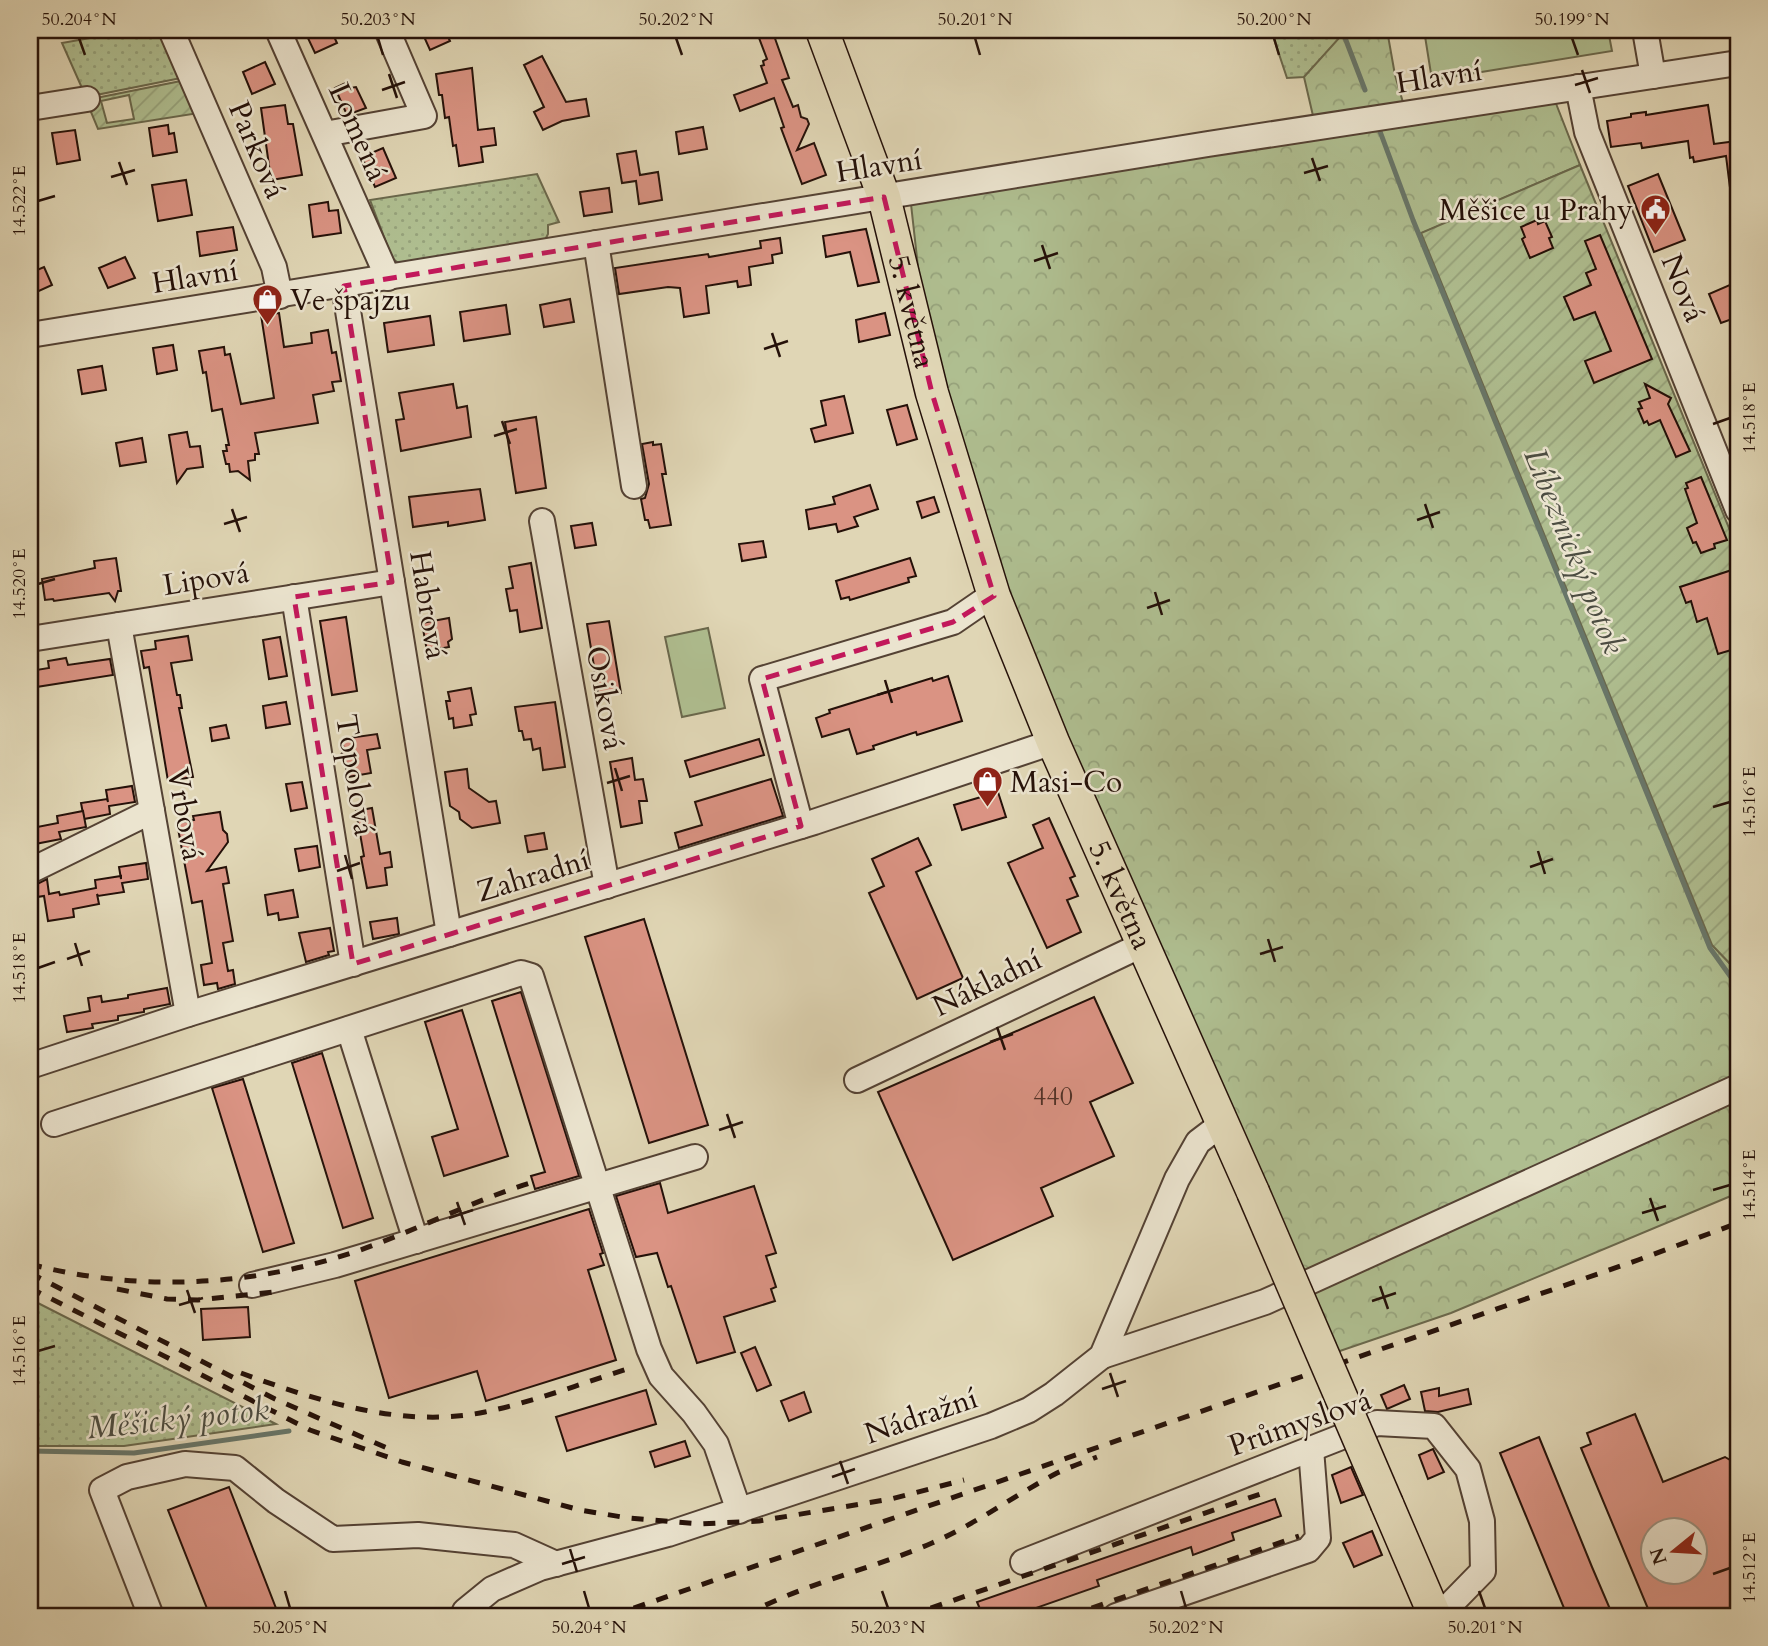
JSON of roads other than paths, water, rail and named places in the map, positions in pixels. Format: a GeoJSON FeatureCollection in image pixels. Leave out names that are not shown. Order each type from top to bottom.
{"type":"FeatureCollection","features":[{"type":"Feature","properties":{"kind":"main road","name":"5. května"},"geometry":{"type":"LineString","coordinates":[[822,30],[884,197],[932,393],[994,596],[1053,742],[1223,1123],[1437,1616]]}},
{"type":"Feature","properties":{"kind":"street","name":"Parková"},"geometry":{"type":"LineString","coordinates":[[171,30],[274,267],[281,296]]}},
{"type":"Feature","properties":{"kind":"street","name":"Lomená"},"geometry":{"type":"LineString","coordinates":[[278,30],[385,269]]}},
{"type":"Feature","properties":{"kind":"street"},"geometry":{"type":"LineString","coordinates":[[325,134],[424,116],[387,30]]}},
{"type":"Feature","properties":{"kind":"street"},"geometry":{"type":"LineString","coordinates":[[1646,30],[1653,76]]}},
{"type":"Feature","properties":{"kind":"street","name":"Hlavní"},"geometry":{"type":"LineString","coordinates":[[30,335],[344,286],[385,269],[596,243],[1738,63]]}},
{"type":"Feature","properties":{"kind":"street","name":"Nová"},"geometry":{"type":"LineString","coordinates":[[1578,87],[1587,132],[1738,510]]}},
{"type":"Feature","properties":{"kind":"street"},"geometry":{"type":"LineString","coordinates":[[30,108],[86,99]]}},
{"type":"Feature","properties":{"kind":"street"},"geometry":{"type":"LineString","coordinates":[[596,243],[634,486]]}},
{"type":"Feature","properties":{"kind":"street","name":"Habrová"},"geometry":{"type":"LineString","coordinates":[[344,286],[449,934]]}},
{"type":"Feature","properties":{"kind":"street","name":"Osiková"},"geometry":{"type":"LineString","coordinates":[[542,521],[607,886]]}},
{"type":"Feature","properties":{"kind":"street","name":"Lipová"},"geometry":{"type":"LineString","coordinates":[[30,639],[392,582]]}},
{"type":"Feature","properties":{"kind":"street"},"geometry":{"type":"LineString","coordinates":[[801,826],[762,679],[953,622],[994,596]]}},
{"type":"Feature","properties":{"kind":"street","name":"Topolová"},"geometry":{"type":"LineString","coordinates":[[294,597],[353,964]]}},
{"type":"Feature","properties":{"kind":"street","name":"Vrbová"},"geometry":{"type":"LineString","coordinates":[[119,625],[188,1014]]}},
{"type":"Feature","properties":{"kind":"street","name":"Zahradní"},"geometry":{"type":"LineString","coordinates":[[30,1066],[188,1014],[801,826],[1053,742]]}},
{"type":"Feature","properties":{"kind":"street"},"geometry":{"type":"LineString","coordinates":[[30,871],[152,811]]}},
{"type":"Feature","properties":{"kind":"street","name":"Nákladní"},"geometry":{"type":"LineString","coordinates":[[858,1080],[1144,944]]}},
{"type":"Feature","properties":{"kind":"street"},"geometry":{"type":"LineString","coordinates":[[54,1124],[521,974],[531,976],[649,1349],[661,1376],[694,1413],[716,1444],[739,1510]]}},
{"type":"Feature","properties":{"kind":"street"},"geometry":{"type":"LineString","coordinates":[[349,1029],[416,1241]]}},
{"type":"Feature","properties":{"kind":"street"},"geometry":{"type":"LineString","coordinates":[[1102,1356],[1265,1302],[1738,1087]]}},
{"type":"Feature","properties":{"kind":"street"},"geometry":{"type":"LineString","coordinates":[[1102,1356],[1177,1179],[1198,1142],[1223,1123]]}},
{"type":"Feature","properties":{"kind":"street"},"geometry":{"type":"LineString","coordinates":[[252,1285],[335,1265],[695,1157]]}},
{"type":"Feature","properties":{"kind":"street","name":"Nádražní"},"geometry":{"type":"LineString","coordinates":[[463,1616],[492,1589],[540,1568],[668,1534],[991,1426],[1037,1405],[1102,1356]]}},
{"type":"Feature","properties":{"kind":"street","name":"Průmyslová"},"geometry":{"type":"LineString","coordinates":[[1023,1562],[1377,1423],[1434,1426],[1468,1469],[1482,1521],[1483,1571],[1437,1616]]}},
{"type":"Feature","properties":{"kind":"street"},"geometry":{"type":"LineString","coordinates":[[1116,1616],[1308,1550],[1318,1538],[1311,1449]]}},
{"type":"Feature","properties":{"kind":"street"},"geometry":{"type":"LineString","coordinates":[[150,1616],[102,1490],[127,1477],[185,1464],[235,1468],[276,1501],[333,1539],[418,1535],[514,1545],[556,1564]]}},
{"type":"Feature","properties":{"kind":"waterway","name":"Líbeznický potok"},"geometry":{"type":"LineString","coordinates":[[1342,30],[1365,90]]}},
{"type":"Feature","properties":{"kind":"waterway","name":"Líbeznický potok"},"geometry":{"type":"LineString","coordinates":[[1378,126],[1413,220],[1710,948],[1738,987]]}},
{"type":"Feature","properties":{"kind":"waterway"},"geometry":{"type":"LineString","coordinates":[[1735,1390],[1738,1383]]}},
{"type":"Feature","properties":{"kind":"waterway","name":"Měšický potok"},"geometry":{"type":"LineString","coordinates":[[30,1451],[134,1453],[289,1431]]}},
{"type":"Feature","properties":{"kind":"railway"},"geometry":{"type":"LineString","coordinates":[[30,1264],[116,1279],[160,1282],[247,1277],[333,1259],[533,1182]]}},
{"type":"Feature","properties":{"kind":"railway"},"geometry":{"type":"LineString","coordinates":[[611,1616],[1738,1223]]}},
{"type":"Feature","properties":{"kind":"railway"},"geometry":{"type":"LineString","coordinates":[[30,1273],[275,1399],[387,1448]]}},
{"type":"Feature","properties":{"kind":"railway"},"geometry":{"type":"LineString","coordinates":[[30,1288],[310,1430],[402,1462],[580,1510],[628,1518],[699,1524],[759,1521],[891,1499],[964,1480]]}},
{"type":"Feature","properties":{"kind":"railway"},"geometry":{"type":"LineString","coordinates":[[117,1289],[167,1299],[198,1300],[273,1292]]}},
{"type":"Feature","properties":{"kind":"railway"},"geometry":{"type":"LineString","coordinates":[[241,1373],[330,1402],[392,1415],[423,1417],[454,1416],[503,1408],[627,1369]]}},
{"type":"Feature","properties":{"kind":"railway"},"geometry":{"type":"LineString","coordinates":[[744,1616],[790,1594],[932,1543],[1057,1473],[1097,1457]]}},
{"type":"Feature","properties":{"kind":"railway"},"geometry":{"type":"LineString","coordinates":[[908,1616],[1269,1491]]}},
{"type":"Feature","properties":{"kind":"railway"},"geometry":{"type":"LineString","coordinates":[[1069,1616],[1299,1536]]}},
{"type":"Feature","properties":{"kind":"place","name":"Měšice u Prahy"},"geometry":{"type":"Point","coordinates":[1656,237]}},
{"type":"Feature","properties":{"kind":"place","name":"Ve špajzu"},"geometry":{"type":"Point","coordinates":[267,327]}},
{"type":"Feature","properties":{"kind":"place","name":"Masi-Co"},"geometry":{"type":"Point","coordinates":[987,809]}}]}
